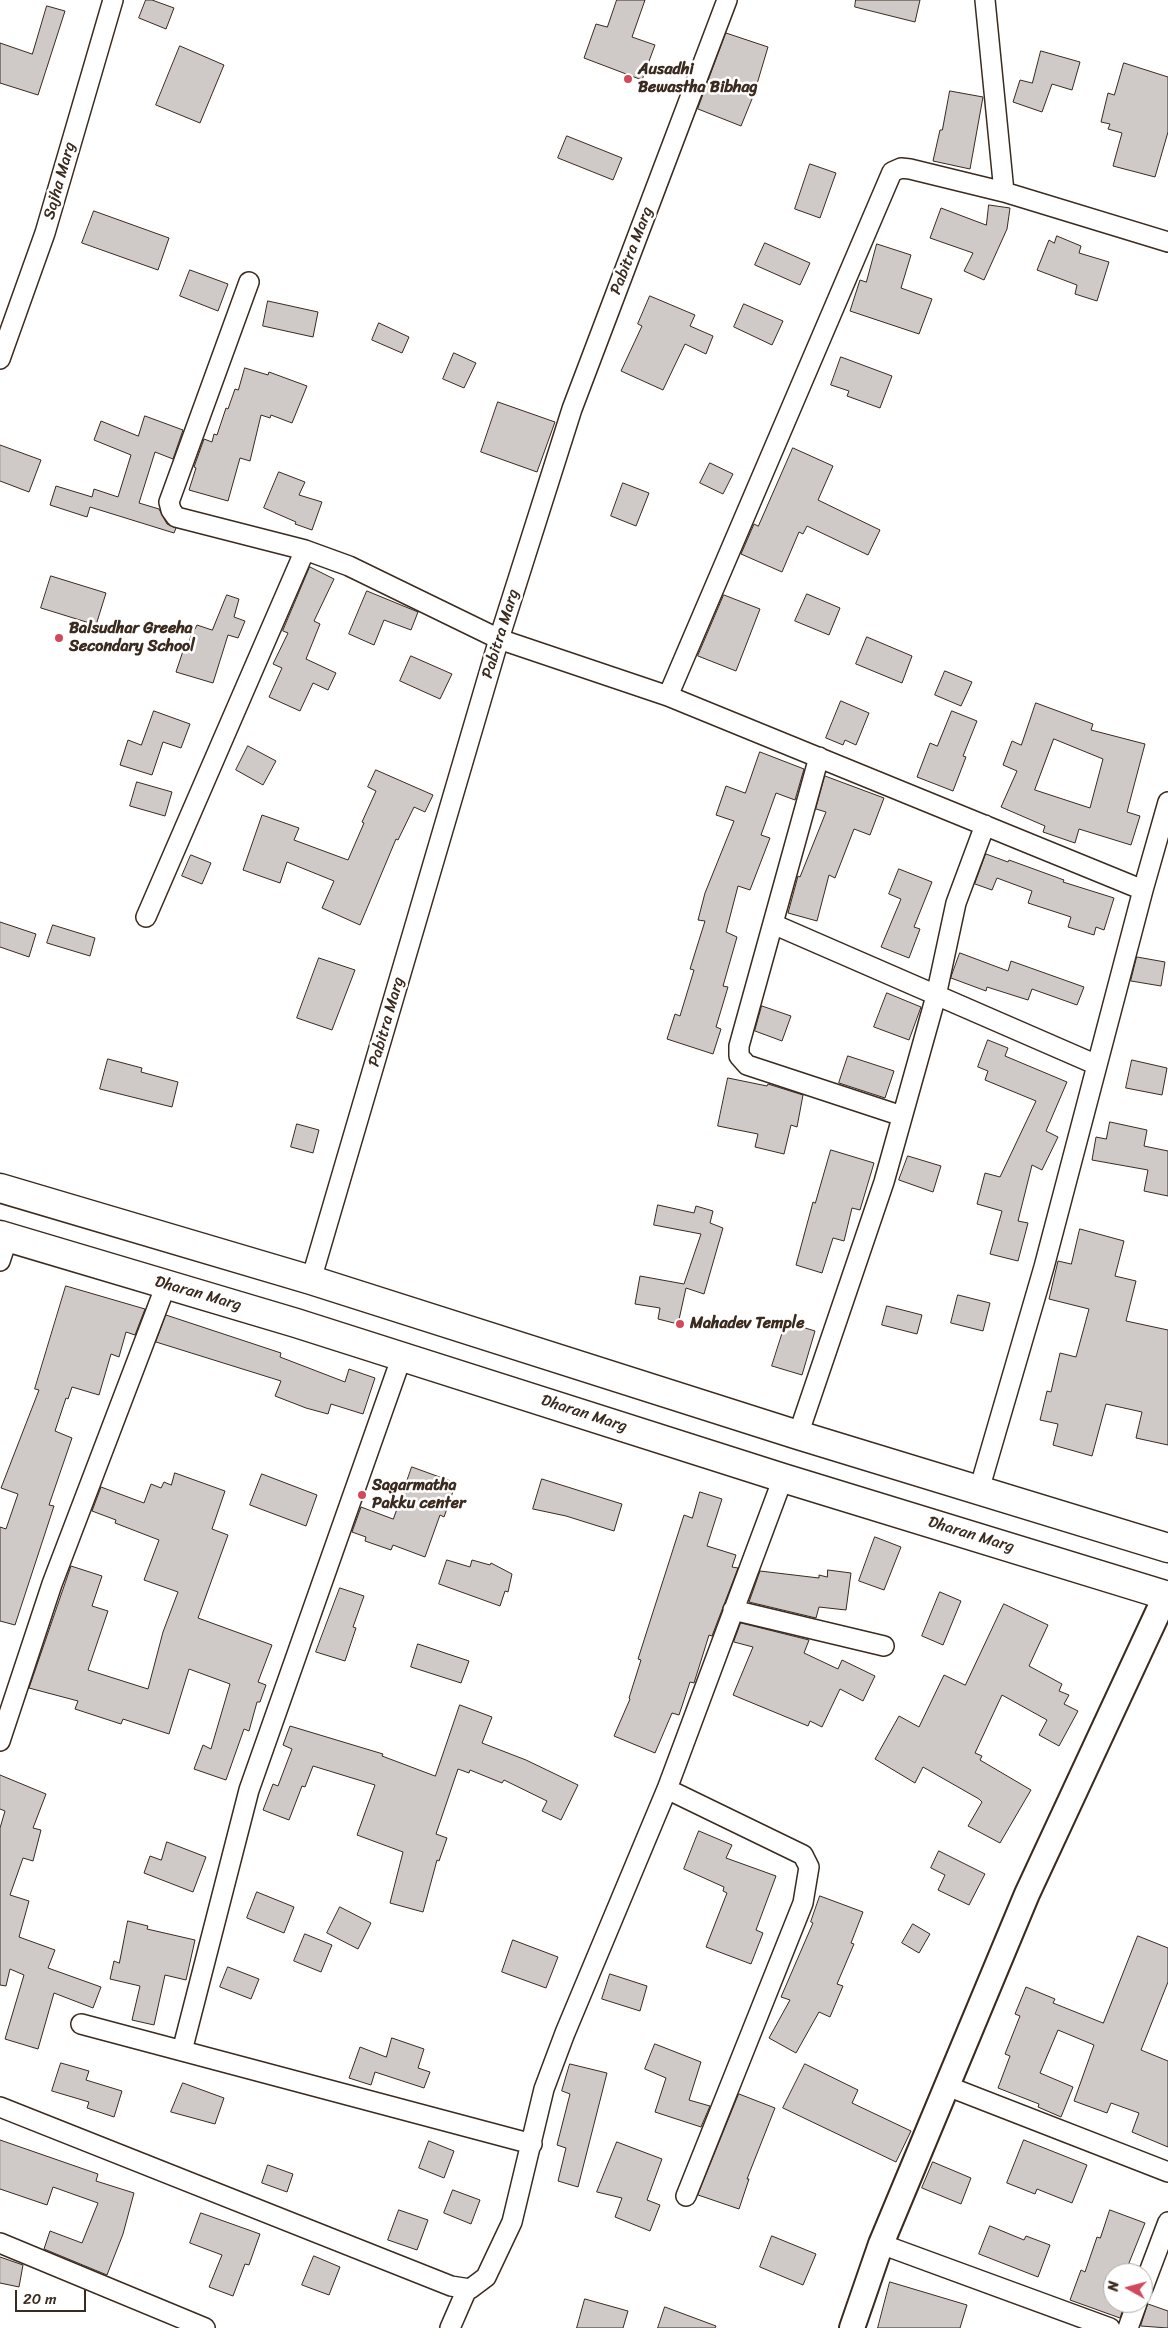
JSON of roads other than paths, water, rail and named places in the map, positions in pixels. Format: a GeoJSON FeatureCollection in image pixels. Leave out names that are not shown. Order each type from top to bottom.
{"type":"FeatureCollection","features":[{"type":"Feature","properties":{"kind":"main road"},"geometry":{"type":"LineString","coordinates":[[0,1188],[311,1280],[798,1435],[1168,1548]]}},
{"type":"Feature","properties":{"kind":"main road","name":"Dharan Marg"},"geometry":{"type":"LineString","coordinates":[[3,1244],[166,1285],[402,1356],[783,1478],[1167,1596]]}},
{"type":"Feature","properties":{"kind":"street","name":"Sajha Marg"},"geometry":{"type":"LineString","coordinates":[[0,359],[45,233],[114,0]]}},
{"type":"Feature","properties":{"kind":"street","name":"Pabitra Marg"},"geometry":{"type":"LineString","coordinates":[[311,1280],[500,639],[572,409],[727,0]]}},
{"type":"Feature","properties":{"kind":"street"},"geometry":{"type":"LineString","coordinates":[[985,0],[988,9],[1004,192]]}},
{"type":"Feature","properties":{"kind":"street"},"geometry":{"type":"LineString","coordinates":[[668,696],[892,172],[901,168],[910,168],[1004,192],[1168,242]]}},
{"type":"Feature","properties":{"kind":"street"},"geometry":{"type":"LineString","coordinates":[[249,282],[169,502],[171,510],[176,517],[304,550],[349,566],[500,639],[668,696],[1143,890]]}},
{"type":"Feature","properties":{"kind":"street"},"geometry":{"type":"LineString","coordinates":[[146,917],[304,550]]}},
{"type":"Feature","properties":{"kind":"street"},"geometry":{"type":"LineString","coordinates":[[819,757],[739,1046],[739,1056],[747,1065],[902,1116]]}},
{"type":"Feature","properties":{"kind":"street"},"geometry":{"type":"LineString","coordinates":[[979,1490],[1044,1268],[1143,890],[1168,802]]}},
{"type":"Feature","properties":{"kind":"street"},"geometry":{"type":"LineString","coordinates":[[798,1435],[884,1182],[936,996],[956,903],[984,825]]}},
{"type":"Feature","properties":{"kind":"street"},"geometry":{"type":"LineString","coordinates":[[773,924],[1097,1065]]}},
{"type":"Feature","properties":{"kind":"street"},"geometry":{"type":"LineString","coordinates":[[0,1741],[52,1584],[166,1285]]}},
{"type":"Feature","properties":{"kind":"street"},"geometry":{"type":"LineString","coordinates":[[182,2051],[249,1790],[402,1356]]}},
{"type":"Feature","properties":{"kind":"street"},"geometry":{"type":"LineString","coordinates":[[0,2107],[451,2286],[466,2289],[477,2286],[486,2277],[512,2222],[544,2089],[565,2032],[667,1789],[783,1478]]}},
{"type":"Feature","properties":{"kind":"street"},"geometry":{"type":"LineString","coordinates":[[852,2328],[880,2244],[1027,1894],[1167,1596]]}},
{"type":"Feature","properties":{"kind":"street"},"geometry":{"type":"LineString","coordinates":[[733,1610],[884,1646]]}},
{"type":"Feature","properties":{"kind":"street"},"geometry":{"type":"LineString","coordinates":[[667,1789],[803,1855],[809,1867],[803,1903],[686,2196]]}},
{"type":"Feature","properties":{"kind":"street"},"geometry":{"type":"LineString","coordinates":[[82,2024],[532,2144]]}},
{"type":"Feature","properties":{"kind":"street"},"geometry":{"type":"LineString","coordinates":[[947,2086],[1168,2172]]}},
{"type":"Feature","properties":{"kind":"street"},"geometry":{"type":"LineString","coordinates":[[1152,2263],[1168,2222]]}},
{"type":"Feature","properties":{"kind":"street"},"geometry":{"type":"LineString","coordinates":[[0,2243],[205,2328]]}},
{"type":"Feature","properties":{"kind":"street"},"geometry":{"type":"LineString","coordinates":[[880,2244],[1110,2328]]}},
{"type":"Feature","properties":{"kind":"street"},"geometry":{"type":"LineString","coordinates":[[450,2328],[466,2289]]}},
{"type":"Feature","properties":{"kind":"street"},"geometry":{"type":"LineString","coordinates":[[1128,2328],[1133,2313]]}},
{"type":"Feature","properties":{"kind":"place","name":"Ausadhi Bewastha Bibhag"},"geometry":{"type":"Point","coordinates":[628,79]}},
{"type":"Feature","properties":{"kind":"place","name":"Balsudhar Greeha Secondary School"},"geometry":{"type":"Point","coordinates":[59,638]}},
{"type":"Feature","properties":{"kind":"place","name":"Mahadev Temple"},"geometry":{"type":"Point","coordinates":[680,1324]}},
{"type":"Feature","properties":{"kind":"place","name":"Sagarmatha Pakku center"},"geometry":{"type":"Point","coordinates":[362,1495]}}]}
